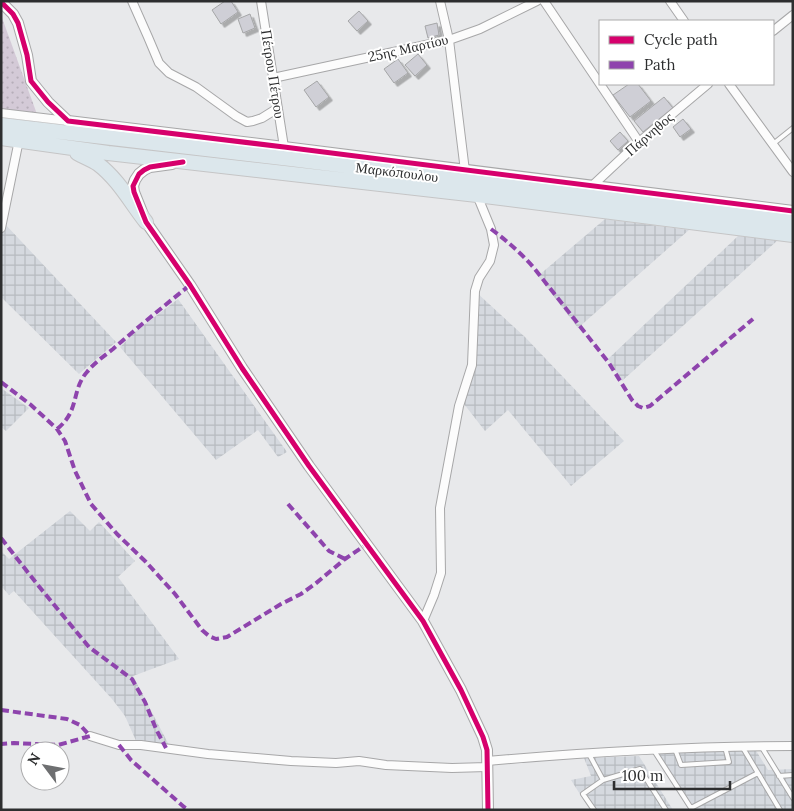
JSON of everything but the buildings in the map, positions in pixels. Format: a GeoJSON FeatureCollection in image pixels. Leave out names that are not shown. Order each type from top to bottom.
{"type":"FeatureCollection","features":[{"type":"Feature","properties":{"kind":"highway","name":"Μαρκόπουλου"},"geometry":{"type":"LineString","coordinates":[[1,124],[793,222]]}},
{"type":"Feature","properties":{"kind":"highway","name":"Μαρκόπουλου"},"geometry":{"type":"LineString","coordinates":[[1,138],[183,162],[477,195],[793,235]]}},
{"type":"Feature","properties":{"kind":"highway"},"geometry":{"type":"LineString","coordinates":[[62,147],[99,165],[111,176],[146,222]]}},
{"type":"Feature","properties":{"kind":"street"},"geometry":{"type":"LineString","coordinates":[[132,1],[159,63],[169,73],[196,87],[247,122],[262,118],[278,108]]}},
{"type":"Feature","properties":{"kind":"street","name":"Πέτρου Πέτρου"},"geometry":{"type":"LineString","coordinates":[[262,1],[284,147]]}},
{"type":"Feature","properties":{"kind":"street"},"geometry":{"type":"LineString","coordinates":[[440,1],[449,40],[465,170]]}},
{"type":"Feature","properties":{"kind":"street","name":"25ης Μαρτίου"},"geometry":{"type":"LineString","coordinates":[[274,78],[449,40],[480,29],[538,1]]}},
{"type":"Feature","properties":{"kind":"street"},"geometry":{"type":"LineString","coordinates":[[544,1],[599,83]]}},
{"type":"Feature","properties":{"kind":"street"},"geometry":{"type":"LineString","coordinates":[[670,1],[683,20]]}},
{"type":"Feature","properties":{"kind":"street"},"geometry":{"type":"LineString","coordinates":[[6,4],[18,23],[27,55],[31,81],[48,102],[68,121]]}},
{"type":"Feature","properties":{"kind":"street"},"geometry":{"type":"LineString","coordinates":[[774,30],[793,15]]}},
{"type":"Feature","properties":{"kind":"street"},"geometry":{"type":"LineString","coordinates":[[601,85],[639,142]]}},
{"type":"Feature","properties":{"kind":"street","name":"Πάρνηθος"},"geometry":{"type":"LineString","coordinates":[[592,186],[639,142],[707,85]]}},
{"type":"Feature","properties":{"kind":"street"},"geometry":{"type":"LineString","coordinates":[[730,85],[793,172]]}},
{"type":"Feature","properties":{"kind":"street"},"geometry":{"type":"LineString","coordinates":[[1,113],[793,212]]}},
{"type":"Feature","properties":{"kind":"street"},"geometry":{"type":"LineString","coordinates":[[1,228],[19,140]]}},
{"type":"Feature","properties":{"kind":"street"},"geometry":{"type":"LineString","coordinates":[[183,162],[150,167],[139,174],[135,180],[134,192],[146,222],[190,285],[242,368],[309,466],[422,621],[460,690],[483,737],[487,750],[488,810]]}},
{"type":"Feature","properties":{"kind":"street"},"geometry":{"type":"LineString","coordinates":[[422,621],[434,595],[441,573],[440,508],[460,406],[472,365],[475,291],[479,278],[490,261],[494,245],[491,228],[477,195]]}},
{"type":"Feature","properties":{"kind":"street"},"geometry":{"type":"LineString","coordinates":[[90,736],[119,746],[141,745],[208,754],[290,761],[359,761],[386,765],[452,768],[653,749],[793,746]]}},
{"type":"Feature","properties":{"kind":"lane"},"geometry":{"type":"LineString","coordinates":[[773,144],[793,128]]}},
{"type":"Feature","properties":{"kind":"lane"},"geometry":{"type":"LineString","coordinates":[[742,746],[780,810]]}},
{"type":"Feature","properties":{"kind":"lane"},"geometry":{"type":"LineString","coordinates":[[761,746],[793,798]]}},
{"type":"Feature","properties":{"kind":"lane"},"geometry":{"type":"LineString","coordinates":[[675,748],[681,765],[729,762],[725,747]]}},
{"type":"Feature","properties":{"kind":"lane"},"geometry":{"type":"LineString","coordinates":[[653,749],[692,809],[758,773]]}},
{"type":"Feature","properties":{"kind":"lane"},"geometry":{"type":"LineString","coordinates":[[590,754],[602,780]]}},
{"type":"Feature","properties":{"kind":"lane"},"geometry":{"type":"LineString","coordinates":[[594,810],[583,794],[602,780],[640,769],[666,810]]}},
{"type":"Feature","properties":{"kind":"lane"},"geometry":{"type":"LineString","coordinates":[[779,776],[793,775]]}},
{"type":"Feature","properties":{"kind":"shaded area"},"geometry":{"type":"Polygon","coordinates":[[[1,15],[38,117],[1,113],[1,15]]]}},
{"type":"Feature","properties":{"kind":"shaded area"},"geometry":{"type":"Polygon","coordinates":[[[605,219],[689,230],[578,328],[538,276],[605,219]]]}},
{"type":"Feature","properties":{"kind":"shaded area"},"geometry":{"type":"Polygon","coordinates":[[[4,223],[116,342],[79,374],[1,297],[1,235],[4,223]]]}},
{"type":"Feature","properties":{"kind":"shaded area"},"geometry":{"type":"Polygon","coordinates":[[[738,236],[778,240],[622,381],[608,359],[738,236]]]}},
{"type":"Feature","properties":{"kind":"shaded area"},"geometry":{"type":"Polygon","coordinates":[[[476,292],[525,337],[624,441],[571,486],[508,410],[485,431],[464,404],[474,365],[476,292]]]}},
{"type":"Feature","properties":{"kind":"shaded area"},"geometry":{"type":"Polygon","coordinates":[[[178,299],[287,452],[278,457],[258,430],[216,460],[120,347],[135,332],[178,299]]]}},
{"type":"Feature","properties":{"kind":"shaded area"},"geometry":{"type":"Polygon","coordinates":[[[1,388],[29,408],[6,431],[1,427],[1,388]]]}},
{"type":"Feature","properties":{"kind":"shaded area"},"geometry":{"type":"Polygon","coordinates":[[[70,511],[90,531],[99,522],[135,561],[118,577],[179,659],[133,676],[170,747],[137,743],[125,716],[112,699],[14,591],[9,595],[1,586],[1,551],[9,559],[70,511]]]}},
{"type":"Feature","properties":{"kind":"shaded area"},"geometry":{"type":"Polygon","coordinates":[[[755,749],[768,770],[793,769],[793,810],[689,810],[652,752],[755,749]]]}},
{"type":"Feature","properties":{"kind":"shaded area"},"geometry":{"type":"Polygon","coordinates":[[[639,756],[673,810],[590,810],[571,780],[591,776],[584,758],[639,756]]]}},
{"type":"Feature","properties":{"kind":"marked path"},"geometry":{"type":"LineString","coordinates":[[491,229],[514,247],[534,268],[609,363],[632,400],[643,408],[650,406],[753,319]]}},
{"type":"Feature","properties":{"kind":"marked path"},"geometry":{"type":"LineString","coordinates":[[57,429],[69,415],[82,379],[90,369],[190,285]]}},
{"type":"Feature","properties":{"kind":"marked path"},"geometry":{"type":"LineString","coordinates":[[1,382],[31,405],[57,429],[65,441],[75,471],[91,504],[175,594],[202,630],[209,636],[216,639],[227,637],[301,594],[367,544]]}},
{"type":"Feature","properties":{"kind":"marked path"},"geometry":{"type":"LineString","coordinates":[[288,504],[329,551],[345,559]]}},
{"type":"Feature","properties":{"kind":"marked path"},"geometry":{"type":"LineString","coordinates":[[1,538],[89,647],[132,679],[166,748]]}},
{"type":"Feature","properties":{"kind":"marked path"},"geometry":{"type":"LineString","coordinates":[[1,710],[67,719],[80,725],[90,736],[58,745],[1,744]]}},
{"type":"Feature","properties":{"kind":"marked path"},"geometry":{"type":"LineString","coordinates":[[119,745],[131,760],[189,810]]}},
{"type":"Feature","properties":{"kind":"cycle path"},"geometry":{"type":"LineString","coordinates":[[1,2],[13,14],[18,23],[27,55],[31,81],[48,102],[68,121],[793,211]]}},
{"type":"Feature","properties":{"kind":"cycle path"},"geometry":{"type":"LineString","coordinates":[[183,162],[150,167],[139,174],[133,186],[146,222],[190,285],[242,368],[309,466],[423,621],[461,690],[483,737],[487,750],[488,810]]}}]}
